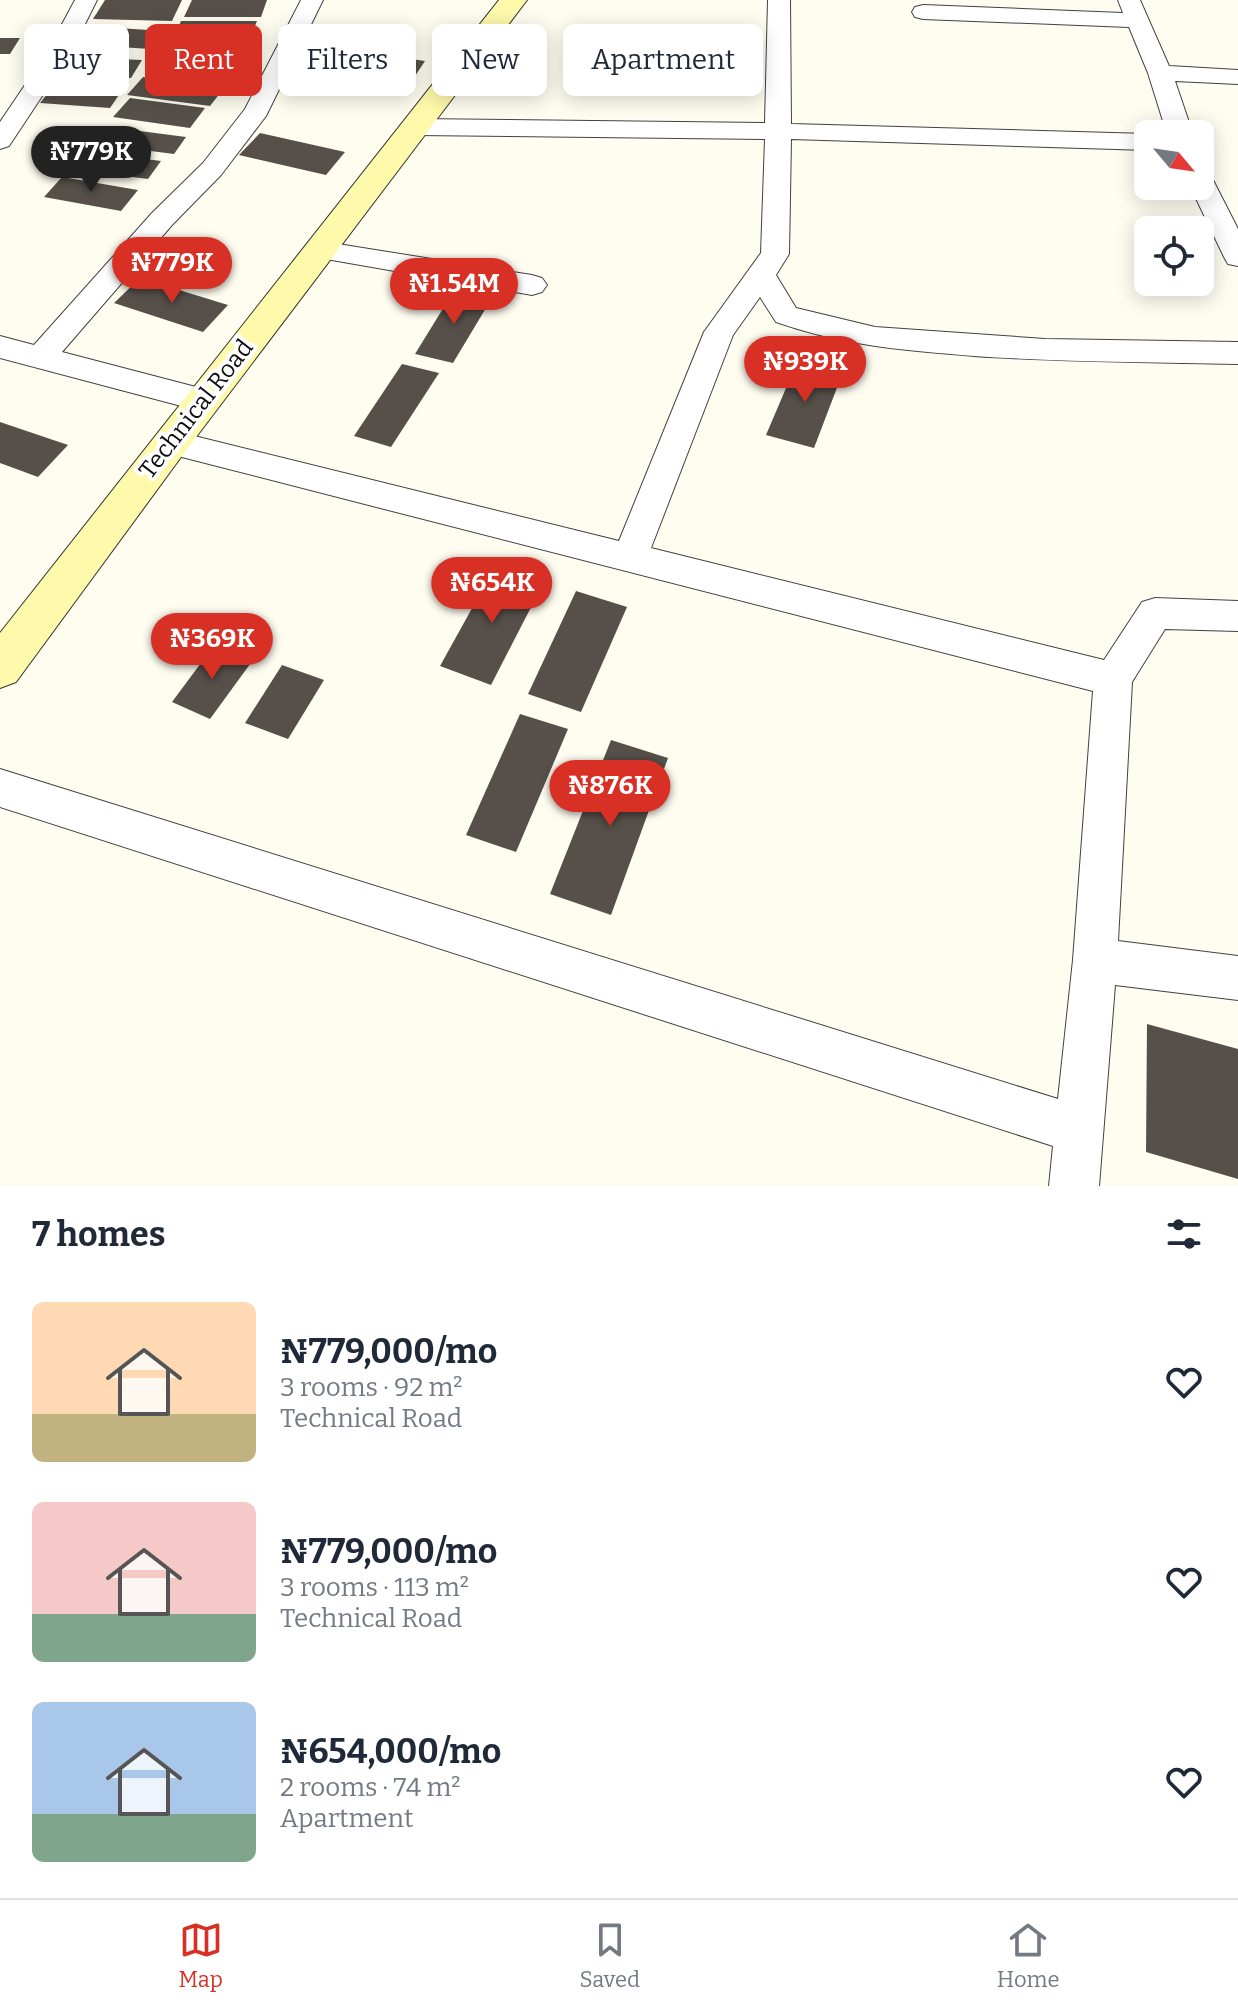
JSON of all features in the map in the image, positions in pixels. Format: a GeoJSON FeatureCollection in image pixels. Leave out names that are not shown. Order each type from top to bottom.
{"type":"FeatureCollection","features":[{"type":"Feature","properties":{"kind":"street"},"geometry":{"type":"LineString","coordinates":[[0,141],[58,54],[86,0]]}},
{"type":"Feature","properties":{"kind":"street"},"geometry":{"type":"LineString","coordinates":[[41,357],[162,219],[212,169],[257,111],[312,0]]}},
{"type":"Feature","properties":{"kind":"street","name":"Technical Road"},"geometry":{"type":"LineString","coordinates":[[0,668],[170,442],[513,0]]}},
{"type":"Feature","properties":{"kind":"street"},"geometry":{"type":"LineString","coordinates":[[630,557],[719,332],[775,254],[779,0]]}},
{"type":"Feature","properties":{"kind":"street"},"geometry":{"type":"LineString","coordinates":[[923,12],[1133,10],[1160,73],[1175,120]]}},
{"type":"Feature","properties":{"kind":"street"},"geometry":{"type":"LineString","coordinates":[[1160,73],[1238,77]]}},
{"type":"Feature","properties":{"kind":"street"},"geometry":{"type":"LineString","coordinates":[[416,127],[776,131],[1134,142]]}},
{"type":"Feature","properties":{"kind":"street"},"geometry":{"type":"LineString","coordinates":[[1212,200],[1230,228],[1238,257]]}},
{"type":"Feature","properties":{"kind":"street"},"geometry":{"type":"LineString","coordinates":[[319,250],[532,285]]}},
{"type":"Feature","properties":{"kind":"street"},"geometry":{"type":"LineString","coordinates":[[761,275],[786,315],[818,326],[875,338],[1045,350],[1238,353]]}},
{"type":"Feature","properties":{"kind":"street"},"geometry":{"type":"LineString","coordinates":[[0,347],[204,400]]}},
{"type":"Feature","properties":{"kind":"street"},"geometry":{"type":"LineString","coordinates":[[170,442],[1113,679]]}},
{"type":"Feature","properties":{"kind":"street"},"geometry":{"type":"LineString","coordinates":[[1074,1186],[1095,960],[1113,679],[1155,613],[1238,616]]}},
{"type":"Feature","properties":{"kind":"street"},"geometry":{"type":"LineString","coordinates":[[0,788],[1079,1130]]}},
{"type":"Feature","properties":{"kind":"street"},"geometry":{"type":"LineString","coordinates":[[1095,960],[1238,978]]}},
{"type":"Feature","properties":{"kind":"building"},"geometry":{"type":"Polygon","coordinates":[[[105,0],[182,0],[172,21],[93,19],[105,0]]]}},
{"type":"Feature","properties":{"kind":"building"},"geometry":{"type":"Polygon","coordinates":[[[192,0],[267,0],[261,17],[184,17],[192,0]]]}},
{"type":"Feature","properties":{"kind":"building"},"geometry":{"type":"Polygon","coordinates":[[[181,21],[257,21],[256,24],[180,24],[181,21]]]}},
{"type":"Feature","properties":{"kind":"building"},"geometry":{"type":"Polygon","coordinates":[[[129,29],[145,30],[145,49],[129,48],[129,29]]]}},
{"type":"Feature","properties":{"kind":"building"},"geometry":{"type":"Polygon","coordinates":[[[0,38],[20,38],[10,54],[0,54],[0,38]]]}},
{"type":"Feature","properties":{"kind":"building"},"geometry":{"type":"Polygon","coordinates":[[[129,59],[142,60],[131,78],[129,59]]]}},
{"type":"Feature","properties":{"kind":"building"},"geometry":{"type":"Polygon","coordinates":[[[416,60],[425,61],[416,74],[416,60]]]}},
{"type":"Feature","properties":{"kind":"building"},"geometry":{"type":"Polygon","coordinates":[[[143,77],[145,96],[218,96],[210,106],[129,95],[143,77]]]}},
{"type":"Feature","properties":{"kind":"building"},"geometry":{"type":"Polygon","coordinates":[[[45,96],[118,96],[110,108],[40,103],[45,96]]]}},
{"type":"Feature","properties":{"kind":"building"},"geometry":{"type":"Polygon","coordinates":[[[130,98],[205,108],[190,128],[113,117],[130,98]]]}},
{"type":"Feature","properties":{"kind":"building"},"geometry":{"type":"Polygon","coordinates":[[[109,127],[186,137],[174,154],[96,144],[109,127]]]}},
{"type":"Feature","properties":{"kind":"building"},"geometry":{"type":"Polygon","coordinates":[[[260,133],[345,152],[326,175],[239,155],[260,133]]]}},
{"type":"Feature","properties":{"kind":"building"},"geometry":{"type":"Polygon","coordinates":[[[85,151],[161,161],[148,179],[70,169],[85,151]]]}},
{"type":"Feature","properties":{"kind":"building"},"geometry":{"type":"Polygon","coordinates":[[[62,177],[138,190],[121,211],[44,197],[62,177]]]}},
{"type":"Feature","properties":{"kind":"building"},"geometry":{"type":"Polygon","coordinates":[[[140,278],[228,305],[203,332],[114,303],[140,278]]]}},
{"type":"Feature","properties":{"kind":"building"},"geometry":{"type":"Polygon","coordinates":[[[455,289],[492,298],[453,363],[415,354],[455,289]]]}},
{"type":"Feature","properties":{"kind":"building"},"geometry":{"type":"Polygon","coordinates":[[[798,360],[843,372],[814,448],[766,435],[798,360]]]}},
{"type":"Feature","properties":{"kind":"building"},"geometry":{"type":"Polygon","coordinates":[[[402,364],[439,373],[391,447],[354,436],[402,364]]]}},
{"type":"Feature","properties":{"kind":"building"},"geometry":{"type":"Polygon","coordinates":[[[0,422],[68,445],[38,477],[0,463],[0,422]]]}},
{"type":"Feature","properties":{"kind":"building"},"geometry":{"type":"Polygon","coordinates":[[[496,565],[544,582],[491,685],[440,666],[496,565]]]}},
{"type":"Feature","properties":{"kind":"building"},"geometry":{"type":"Polygon","coordinates":[[[576,591],[627,607],[581,712],[528,694],[576,591]]]}},
{"type":"Feature","properties":{"kind":"building"},"geometry":{"type":"Polygon","coordinates":[[[215,644],[253,660],[210,719],[172,702],[215,644]]]}},
{"type":"Feature","properties":{"kind":"building"},"geometry":{"type":"Polygon","coordinates":[[[282,665],[324,680],[288,739],[245,723],[282,665]]]}},
{"type":"Feature","properties":{"kind":"building"},"geometry":{"type":"Polygon","coordinates":[[[520,714],[568,729],[516,852],[466,835],[520,714]]]}},
{"type":"Feature","properties":{"kind":"building"},"geometry":{"type":"Polygon","coordinates":[[[611,740],[668,758],[611,915],[550,894],[611,740]]]}},
{"type":"Feature","properties":{"kind":"building"},"geometry":{"type":"Polygon","coordinates":[[[1147,1024],[1238,1049],[1238,1179],[1146,1152],[1147,1024]]]}}]}
